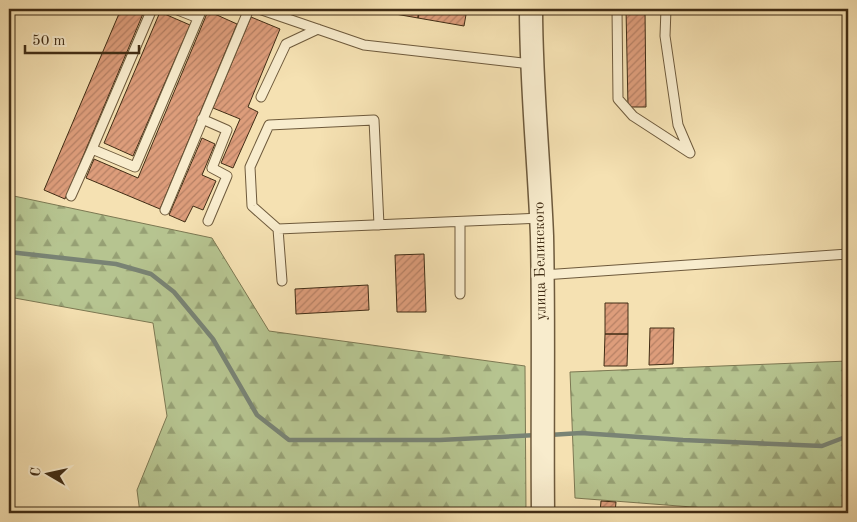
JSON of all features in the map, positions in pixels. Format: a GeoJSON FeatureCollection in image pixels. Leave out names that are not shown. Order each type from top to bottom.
{"type":"FeatureCollection","features":[{"type":"Feature","properties":{"kind":"street","name":"улица Белинского"},"geometry":{"type":"LineString","coordinates":[[531,9],[531,64],[543,275],[543,513]]}},
{"type":"Feature","properties":{"kind":"lane"},"geometry":{"type":"LineString","coordinates":[[71,196],[152,9]]}},
{"type":"Feature","properties":{"kind":"lane"},"geometry":{"type":"LineString","coordinates":[[175,9],[198,18]]}},
{"type":"Feature","properties":{"kind":"lane"},"geometry":{"type":"LineString","coordinates":[[92,149],[135,167],[202,9]]}},
{"type":"Feature","properties":{"kind":"lane"},"geometry":{"type":"LineString","coordinates":[[164,210],[249,9]]}},
{"type":"Feature","properties":{"kind":"lane"},"geometry":{"type":"LineString","coordinates":[[259,9],[364,45],[531,64]]}},
{"type":"Feature","properties":{"kind":"lane"},"geometry":{"type":"LineString","coordinates":[[617,9],[618,98],[633,116],[690,153],[678,125],[665,36],[666,9]]}},
{"type":"Feature","properties":{"kind":"lane"},"geometry":{"type":"LineString","coordinates":[[261,98],[286,44],[318,29]]}},
{"type":"Feature","properties":{"kind":"lane"},"geometry":{"type":"LineString","coordinates":[[202,120],[227,130],[212,168],[227,176],[208,221]]}},
{"type":"Feature","properties":{"kind":"lane"},"geometry":{"type":"LineString","coordinates":[[379,225],[374,120],[268,125],[250,167],[252,206],[278,229],[460,222],[541,218]]}},
{"type":"Feature","properties":{"kind":"lane"},"geometry":{"type":"LineString","coordinates":[[460,222],[460,294]]}},
{"type":"Feature","properties":{"kind":"lane"},"geometry":{"type":"LineString","coordinates":[[278,229],[282,281]]}},
{"type":"Feature","properties":{"kind":"lane"},"geometry":{"type":"LineString","coordinates":[[543,275],[848,254]]}},
{"type":"Feature","properties":{"kind":"green space"},"geometry":{"type":"Polygon","coordinates":[[[9,195],[212,238],[269,331],[525,366],[526,513],[140,513],[137,490],[167,416],[153,323],[9,297],[9,195]]]}},
{"type":"Feature","properties":{"kind":"green space"},"geometry":{"type":"Polygon","coordinates":[[[848,361],[848,513],[770,513],[575,498],[570,372],[848,361]]]}},
{"type":"Feature","properties":{"kind":"building"},"geometry":{"type":"Polygon","coordinates":[[[121,9],[145,9],[65,199],[44,190],[121,9]]]}},
{"type":"Feature","properties":{"kind":"building"},"geometry":{"type":"Polygon","coordinates":[[[367,9],[419,9],[418,18],[367,9]]]}},
{"type":"Feature","properties":{"kind":"building"},"geometry":{"type":"Polygon","coordinates":[[[419,9],[467,9],[464,26],[418,18],[419,9]]]}},
{"type":"Feature","properties":{"kind":"building"},"geometry":{"type":"Polygon","coordinates":[[[626,9],[645,9],[646,107],[628,107],[626,9]]]}},
{"type":"Feature","properties":{"kind":"building"},"geometry":{"type":"Polygon","coordinates":[[[208,11],[237,24],[160,209],[86,178],[94,159],[138,178],[208,11]]]}},
{"type":"Feature","properties":{"kind":"building"},"geometry":{"type":"Polygon","coordinates":[[[160,12],[190,25],[133,156],[104,143],[160,12]]]}},
{"type":"Feature","properties":{"kind":"building"},"geometry":{"type":"Polygon","coordinates":[[[251,17],[280,29],[248,107],[258,112],[233,168],[221,163],[240,119],[213,108],[251,17]]]}},
{"type":"Feature","properties":{"kind":"building"},"geometry":{"type":"Polygon","coordinates":[[[202,138],[215,144],[202,175],[216,181],[203,210],[193,206],[185,222],[169,215],[202,138]]]}},
{"type":"Feature","properties":{"kind":"building"},"geometry":{"type":"Polygon","coordinates":[[[424,254],[426,312],[397,312],[395,255],[424,254]]]}},
{"type":"Feature","properties":{"kind":"building"},"geometry":{"type":"Polygon","coordinates":[[[368,285],[369,310],[296,314],[295,289],[368,285]]]}},
{"type":"Feature","properties":{"kind":"building"},"geometry":{"type":"Polygon","coordinates":[[[605,303],[628,303],[628,334],[605,334],[605,303]]]}},
{"type":"Feature","properties":{"kind":"building"},"geometry":{"type":"Polygon","coordinates":[[[650,328],[674,328],[673,364],[649,365],[650,328]]]}},
{"type":"Feature","properties":{"kind":"building"},"geometry":{"type":"Polygon","coordinates":[[[605,334],[628,334],[627,366],[604,366],[605,334]]]}},
{"type":"Feature","properties":{"kind":"building"},"geometry":{"type":"Polygon","coordinates":[[[601,501],[616,502],[615,513],[600,513],[601,501]]]}},
{"type":"Feature","properties":{"kind":"waterway"},"geometry":{"type":"LineString","coordinates":[[9,252],[116,264],[151,274],[174,292],[213,339],[257,415],[289,440],[440,440],[537,435]]}},
{"type":"Feature","properties":{"kind":"waterway"},"geometry":{"type":"LineString","coordinates":[[549,435],[581,433],[822,446],[848,436]]}}]}
